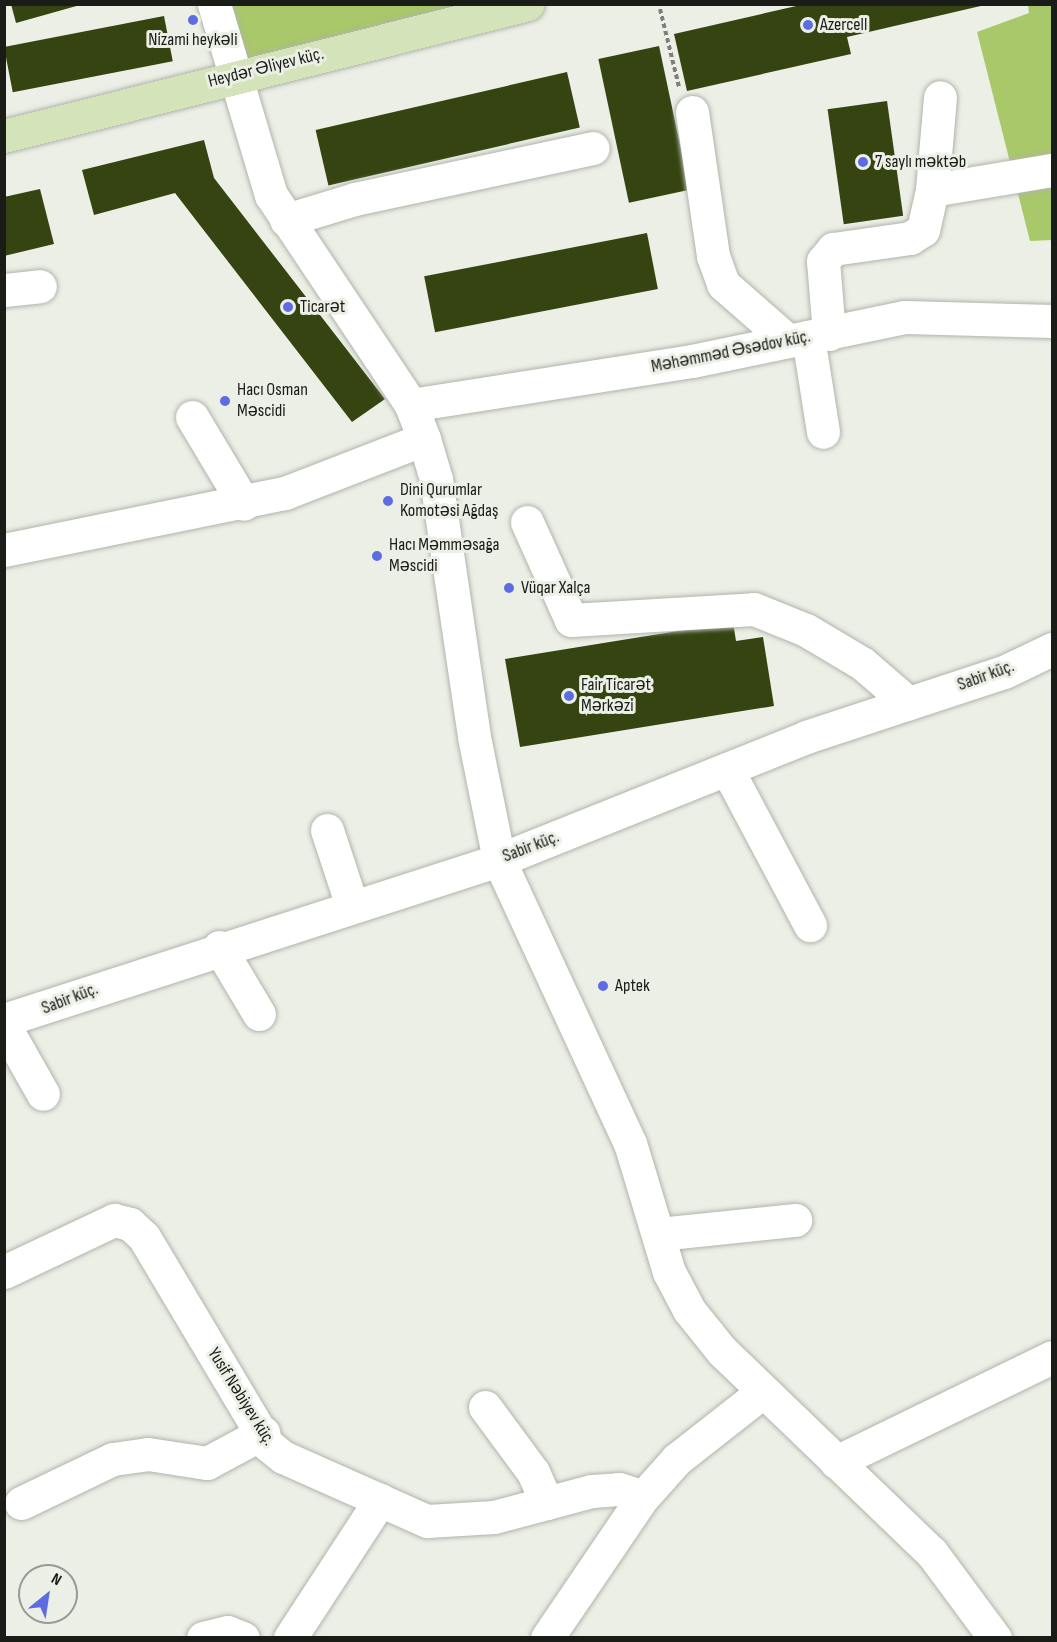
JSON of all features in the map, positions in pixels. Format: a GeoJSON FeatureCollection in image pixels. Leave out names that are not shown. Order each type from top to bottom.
{"type":"FeatureCollection","features":[{"type":"Feature","properties":{"kind":"main road","name":"Heydər Əliyev küç."},"geometry":{"type":"LineString","coordinates":[[4,136],[233,76],[528,4]]}},
{"type":"Feature","properties":{"kind":"street"},"geometry":{"type":"LineString","coordinates":[[214,4],[233,76],[271,195],[411,405],[424,439],[436,479],[474,737],[498,860],[630,1143],[669,1272],[689,1310],[760,1394],[932,1553],[995,1638]]}},
{"type":"Feature","properties":{"kind":"street"},"geometry":{"type":"LineString","coordinates":[[823,432],[808,337],[823,261],[833,249],[910,238],[923,230],[932,190],[940,97]]}},
{"type":"Feature","properties":{"kind":"street"},"geometry":{"type":"LineString","coordinates":[[692,112],[713,256],[723,284],[808,337]]}},
{"type":"Feature","properties":{"kind":"street"},"geometry":{"type":"LineString","coordinates":[[286,220],[355,199],[592,148]]}},
{"type":"Feature","properties":{"kind":"street"},"geometry":{"type":"LineString","coordinates":[[932,190],[1053,170]]}},
{"type":"Feature","properties":{"kind":"street"},"geometry":{"type":"LineString","coordinates":[[4,290],[40,285]]}},
{"type":"Feature","properties":{"kind":"street","name":"Məhəmməd Əsədov küç."},"geometry":{"type":"LineString","coordinates":[[411,405],[692,361],[905,317],[1053,321]]}},
{"type":"Feature","properties":{"kind":"street"},"geometry":{"type":"LineString","coordinates":[[192,417],[244,504]]}},
{"type":"Feature","properties":{"kind":"street"},"geometry":{"type":"LineString","coordinates":[[4,550],[244,504],[339,476],[424,439]]}},
{"type":"Feature","properties":{"kind":"street"},"geometry":{"type":"LineString","coordinates":[[527,522],[571,620],[754,609],[806,630],[863,664],[908,703]]}},
{"type":"Feature","properties":{"kind":"street","name":"Sabir küç."},"geometry":{"type":"LineString","coordinates":[[5,1023],[351,903],[498,860],[726,769],[908,703],[1004,672],[1053,649]]}},
{"type":"Feature","properties":{"kind":"street"},"geometry":{"type":"LineString","coordinates":[[726,769],[810,925]]}},
{"type":"Feature","properties":{"kind":"street"},"geometry":{"type":"LineString","coordinates":[[327,830],[351,903]]}},
{"type":"Feature","properties":{"kind":"street"},"geometry":{"type":"LineString","coordinates":[[219,947],[259,1014]]}},
{"type":"Feature","properties":{"kind":"street"},"geometry":{"type":"LineString","coordinates":[[5,1023],[44,1094]]}},
{"type":"Feature","properties":{"kind":"street","name":"Yusif Nəbiyev küç."},"geometry":{"type":"LineString","coordinates":[[4,1272],[114,1220],[130,1224],[144,1238],[263,1433],[283,1457],[428,1521],[457,1522],[619,1489],[643,1497]]}},
{"type":"Feature","properties":{"kind":"street"},"geometry":{"type":"LineString","coordinates":[[659,1234],[795,1220]]}},
{"type":"Feature","properties":{"kind":"street"},"geometry":{"type":"LineString","coordinates":[[836,1462],[1053,1357]]}},
{"type":"Feature","properties":{"kind":"street"},"geometry":{"type":"LineString","coordinates":[[547,1638],[643,1497],[677,1459],[760,1394]]}},
{"type":"Feature","properties":{"kind":"street"},"geometry":{"type":"LineString","coordinates":[[485,1407],[533,1472],[547,1503]]}},
{"type":"Feature","properties":{"kind":"street"},"geometry":{"type":"LineString","coordinates":[[21,1503],[113,1459],[148,1454],[207,1462],[263,1433]]}},
{"type":"Feature","properties":{"kind":"street"},"geometry":{"type":"LineString","coordinates":[[290,1638],[380,1500]]}},
{"type":"Feature","properties":{"kind":"street"},"geometry":{"type":"LineString","coordinates":[[203,1638],[227,1632],[243,1638]]}},
{"type":"Feature","properties":{"kind":"path"},"geometry":{"type":"LineString","coordinates":[[660,9],[684,107],[692,112]]}},
{"type":"Feature","properties":{"kind":"green space"},"geometry":{"type":"Polygon","coordinates":[[[227,4],[480,5],[243,61],[227,4]]]}},
{"type":"Feature","properties":{"kind":"green space"},"geometry":{"type":"Polygon","coordinates":[[[1028,5],[1052,5],[1052,240],[1030,241],[977,32],[1029,13],[1028,5]]]}},
{"type":"Feature","properties":{"kind":"building"},"geometry":{"type":"Polygon","coordinates":[[[11,4],[80,4],[80,5],[16,23],[11,4]]]}},
{"type":"Feature","properties":{"kind":"building"},"geometry":{"type":"Polygon","coordinates":[[[805,4],[985,5],[847,37],[851,54],[687,91],[674,34],[805,4]]]}},
{"type":"Feature","properties":{"kind":"building"},"geometry":{"type":"Polygon","coordinates":[[[164,16],[173,61],[13,92],[4,47],[164,16]]]}},
{"type":"Feature","properties":{"kind":"building"},"geometry":{"type":"Polygon","coordinates":[[[659,46],[690,190],[629,203],[598,59],[659,46]]]}},
{"type":"Feature","properties":{"kind":"building"},"geometry":{"type":"Polygon","coordinates":[[[567,72],[580,128],[328,186],[316,130],[567,72]]]}},
{"type":"Feature","properties":{"kind":"building"},"geometry":{"type":"Polygon","coordinates":[[[887,101],[903,216],[844,224],[828,109],[887,101]]]}},
{"type":"Feature","properties":{"kind":"building","name":"Ticarət"},"geometry":{"type":"Polygon","coordinates":[[[204,140],[214,178],[385,399],[352,422],[175,193],[94,215],[82,170],[204,140]]]}},
{"type":"Feature","properties":{"kind":"building"},"geometry":{"type":"Polygon","coordinates":[[[40,189],[54,244],[4,256],[4,197],[40,189]]]}},
{"type":"Feature","properties":{"kind":"building"},"geometry":{"type":"Polygon","coordinates":[[[647,233],[658,289],[435,332],[424,276],[647,233]]]}},
{"type":"Feature","properties":{"kind":"building"},"geometry":{"type":"Polygon","coordinates":[[[733,622],[736,641],[763,637],[774,706],[520,747],[505,659],[733,622]]]}},
{"type":"Feature","properties":{"kind":"place","name":"Nizami heykəli"},"geometry":{"type":"Point","coordinates":[193,20]}},
{"type":"Feature","properties":{"kind":"place","name":"Azercell"},"geometry":{"type":"Point","coordinates":[808,25]}},
{"type":"Feature","properties":{"kind":"place","name":"7 saylı məktəb"},"geometry":{"type":"Point","coordinates":[863,162]}},
{"type":"Feature","properties":{"kind":"place","name":"Ticarət"},"geometry":{"type":"Point","coordinates":[288,307]}},
{"type":"Feature","properties":{"kind":"place","name":"Hacı Osman Məscidi"},"geometry":{"type":"Point","coordinates":[225,401]}},
{"type":"Feature","properties":{"kind":"place","name":"Dini Qurumlar Komotəsi Ağdaş"},"geometry":{"type":"Point","coordinates":[388,501]}},
{"type":"Feature","properties":{"kind":"place","name":"Hacı Məmməsağa Məscidi"},"geometry":{"type":"Point","coordinates":[377,556]}},
{"type":"Feature","properties":{"kind":"place","name":"Vüqar Xalça"},"geometry":{"type":"Point","coordinates":[509,588]}},
{"type":"Feature","properties":{"kind":"place","name":"Fair Ticarət Mərkəzi"},"geometry":{"type":"Point","coordinates":[569,696]}},
{"type":"Feature","properties":{"kind":"place","name":"Aptek"},"geometry":{"type":"Point","coordinates":[603,986]}}]}
